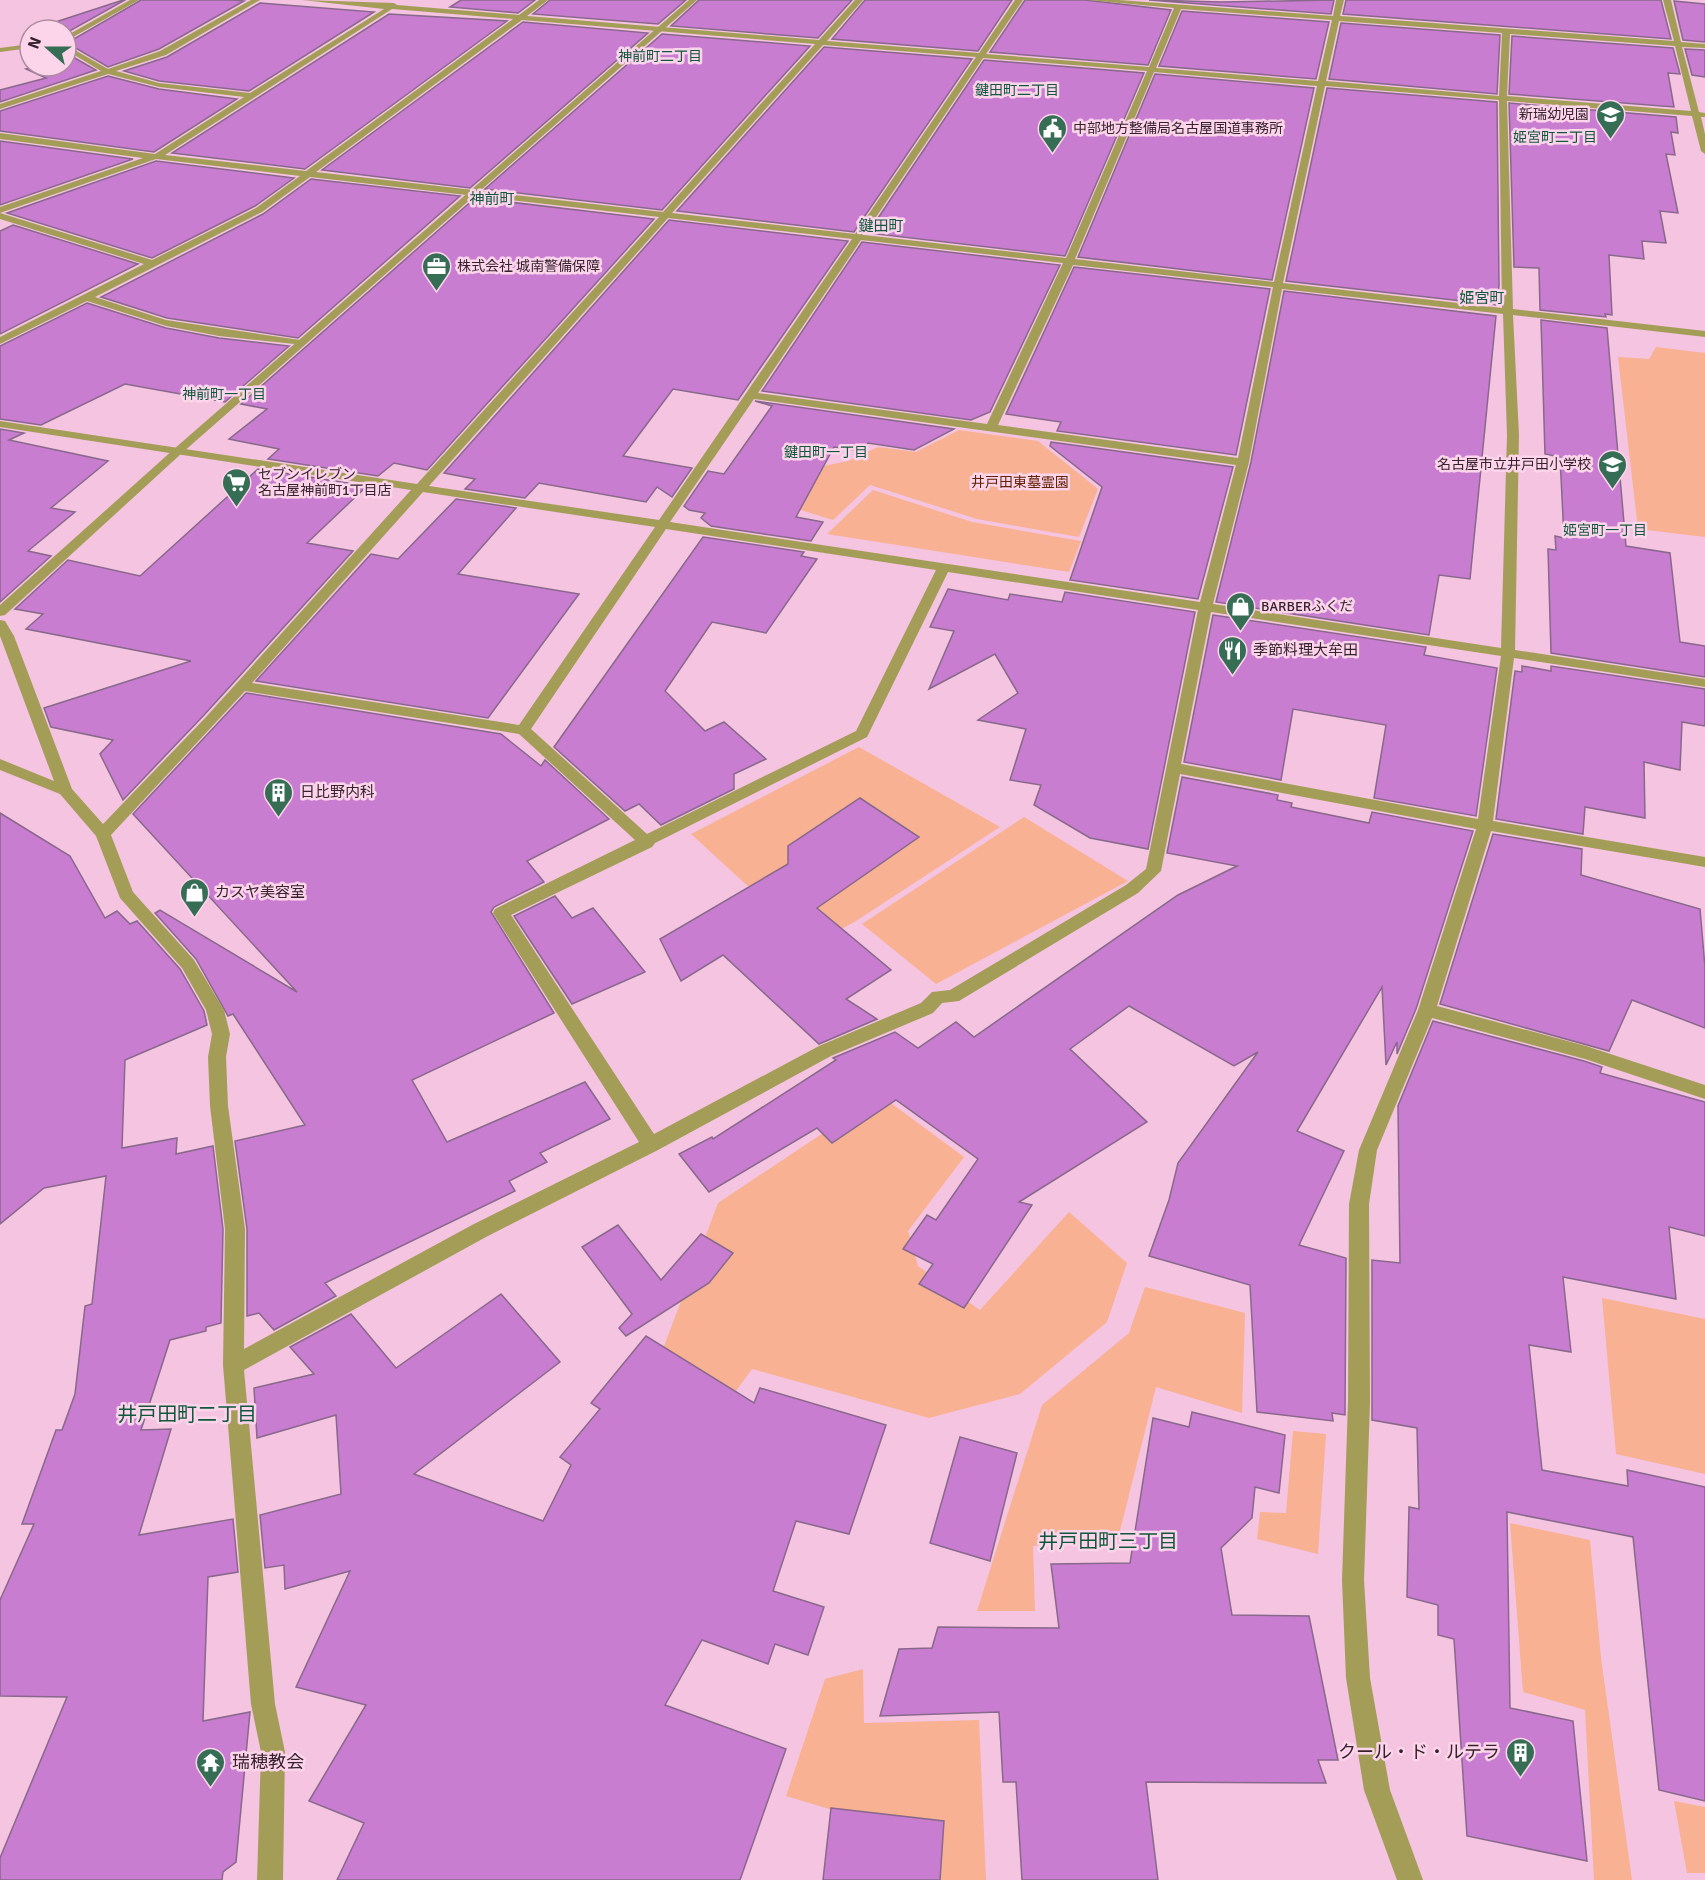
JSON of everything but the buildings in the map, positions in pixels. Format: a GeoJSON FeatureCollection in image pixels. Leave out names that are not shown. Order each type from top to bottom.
{"type":"FeatureCollection","features":[{"type":"Feature","properties":{"kind":"street"},"geometry":{"type":"LineString","coordinates":[[78,32],[135,0]]}},
{"type":"Feature","properties":{"kind":"street"},"geometry":{"type":"LineString","coordinates":[[0,106],[163,53],[256,0]]}},
{"type":"Feature","properties":{"kind":"street"},"geometry":{"type":"LineString","coordinates":[[306,0],[1701,114]]}},
{"type":"Feature","properties":{"kind":"street"},"geometry":{"type":"LineString","coordinates":[[0,210],[78,181],[159,156],[402,0]]}},
{"type":"Feature","properties":{"kind":"street"},"geometry":{"type":"LineString","coordinates":[[0,341],[259,210],[544,0]]}},
{"type":"Feature","properties":{"kind":"street"},"geometry":{"type":"LineString","coordinates":[[0,612],[300,343],[693,0]]}},
{"type":"Feature","properties":{"kind":"street"},"geometry":{"type":"LineString","coordinates":[[102,834],[242,686],[859,0]]}},
{"type":"Feature","properties":{"kind":"street"},"geometry":{"type":"LineString","coordinates":[[523,730],[1019,0]]}},
{"type":"Feature","properties":{"kind":"street"},"geometry":{"type":"LineString","coordinates":[[1091,0],[1705,46]]}},
{"type":"Feature","properties":{"kind":"street"},"geometry":{"type":"LineString","coordinates":[[233,1365],[478,1231],[651,1145],[825,1051],[927,1008],[938,996],[953,997],[1132,889],[1153,870],[1205,608],[1243,462],[1278,285],[1340,0]]}},
{"type":"Feature","properties":{"kind":"street"},"geometry":{"type":"LineString","coordinates":[[1667,0],[1678,44],[1701,114],[1705,151]]}},
{"type":"Feature","properties":{"kind":"street"},"geometry":{"type":"LineString","coordinates":[[992,428],[1069,262],[1178,7]]}},
{"type":"Feature","properties":{"kind":"street"},"geometry":{"type":"LineString","coordinates":[[1410,1880],[1377,1791],[1358,1678],[1353,1580],[1359,1402],[1359,1204],[1368,1150],[1427,1010],[1485,825],[1508,654],[1513,435],[1507,312],[1503,98],[1506,32]]}},
{"type":"Feature","properties":{"kind":"street"},"geometry":{"type":"LineString","coordinates":[[0,50],[18,48]]}},
{"type":"Feature","properties":{"kind":"street"},"geometry":{"type":"LineString","coordinates":[[78,54],[107,72],[159,85],[252,96]]}},
{"type":"Feature","properties":{"kind":"street"},"geometry":{"type":"LineString","coordinates":[[0,136],[472,193],[1705,334]]}},
{"type":"Feature","properties":{"kind":"street"},"geometry":{"type":"LineString","coordinates":[[0,216],[153,264]]}},
{"type":"Feature","properties":{"kind":"street"},"geometry":{"type":"LineString","coordinates":[[88,297],[110,307],[169,324],[300,343]]}},
{"type":"Feature","properties":{"kind":"street"},"geometry":{"type":"LineString","coordinates":[[750,395],[1243,462]]}},
{"type":"Feature","properties":{"kind":"street"},"geometry":{"type":"LineString","coordinates":[[0,424],[662,523],[1705,684]]}},
{"type":"Feature","properties":{"kind":"street"},"geometry":{"type":"LineString","coordinates":[[651,1145],[501,913],[647,843],[862,734],[943,568]]}},
{"type":"Feature","properties":{"kind":"street"},"geometry":{"type":"LineString","coordinates":[[0,624],[7,636],[65,791],[102,834],[126,894],[188,963],[215,1010],[219,1026],[219,1107],[235,1229],[233,1365],[246,1489],[263,1704],[273,1752],[270,1880]]}},
{"type":"Feature","properties":{"kind":"street"},"geometry":{"type":"LineString","coordinates":[[242,686],[523,730],[647,843]]}},
{"type":"Feature","properties":{"kind":"street"},"geometry":{"type":"LineString","coordinates":[[0,764],[65,791]]}},
{"type":"Feature","properties":{"kind":"street"},"geometry":{"type":"LineString","coordinates":[[1175,768],[1485,825],[1705,862]]}},
{"type":"Feature","properties":{"kind":"street"},"geometry":{"type":"LineString","coordinates":[[1427,1010],[1586,1053],[1705,1092]]}},
{"type":"Feature","properties":{"kind":"green space"},"geometry":{"type":"Polygon","coordinates":[[[1656,347],[1705,353],[1705,537],[1638,529],[1618,357],[1649,359],[1656,347]]]}},
{"type":"Feature","properties":{"kind":"green space","name":"井戸田東墓霊園"},"geometry":{"type":"Polygon","coordinates":[[[959,430],[1038,441],[1098,489],[1079,537],[977,519],[870,485],[833,520],[772,501],[809,469],[848,461],[878,447],[916,452],[959,430]]]}},
{"type":"Feature","properties":{"kind":"green space"},"geometry":{"type":"Polygon","coordinates":[[[873,490],[972,522],[1081,541],[1069,572],[827,534],[873,490]]]}},
{"type":"Feature","properties":{"kind":"green space"},"geometry":{"type":"Polygon","coordinates":[[[859,747],[1000,827],[856,921],[812,945],[691,834],[859,747]]]}},
{"type":"Feature","properties":{"kind":"green space"},"geometry":{"type":"Polygon","coordinates":[[[1024,817],[1128,881],[936,984],[862,924],[1024,817]]]}},
{"type":"Feature","properties":{"kind":"green space"},"geometry":{"type":"Polygon","coordinates":[[[880,1095],[964,1157],[908,1231],[918,1266],[980,1310],[1069,1212],[1127,1263],[1107,1322],[1020,1394],[929,1418],[752,1369],[695,1447],[640,1410],[718,1203],[880,1095]]]}},
{"type":"Feature","properties":{"kind":"green space"},"geometry":{"type":"Polygon","coordinates":[[[1145,1287],[1245,1313],[1242,1413],[1156,1387],[1118,1539],[1033,1546],[1035,1611],[977,1611],[1042,1405],[1129,1333],[1145,1287]]]}},
{"type":"Feature","properties":{"kind":"green space"},"geometry":{"type":"Polygon","coordinates":[[[1602,1298],[1705,1319],[1705,1474],[1616,1454],[1602,1298]]]}},
{"type":"Feature","properties":{"kind":"green space"},"geometry":{"type":"Polygon","coordinates":[[[1293,1431],[1326,1434],[1318,1554],[1257,1539],[1260,1512],[1286,1513],[1293,1431]]]}},
{"type":"Feature","properties":{"kind":"green space"},"geometry":{"type":"Polygon","coordinates":[[[1510,1523],[1590,1540],[1601,1658],[1632,1880],[1594,1880],[1585,1710],[1523,1692],[1510,1523]]]}},
{"type":"Feature","properties":{"kind":"green space"},"geometry":{"type":"Polygon","coordinates":[[[863,1669],[864,1723],[979,1720],[986,1880],[897,1880],[909,1833],[786,1796],[825,1679],[863,1669]]]}},
{"type":"Feature","properties":{"kind":"green space"},"geometry":{"type":"Polygon","coordinates":[[[1674,1801],[1705,1807],[1705,1873],[1687,1873],[1674,1801]]]}},
{"type":"Feature","properties":{"kind":"place","name":"新瑞幼児園"},"geometry":{"type":"Point","coordinates":[1610,140]}},
{"type":"Feature","properties":{"kind":"place","name":"中部地方整備局名古屋国道事務所"},"geometry":{"type":"Point","coordinates":[1052,154]}},
{"type":"Feature","properties":{"kind":"place","name":"株式会社 城南警備保障"},"geometry":{"type":"Point","coordinates":[436,292]}},
{"type":"Feature","properties":{"kind":"place","name":"名古屋市立井戸田小学校"},"geometry":{"type":"Point","coordinates":[1612,490]}},
{"type":"Feature","properties":{"kind":"place","name":"セブンイレブン 名古屋神前町1丁目店"},"geometry":{"type":"Point","coordinates":[237,508]}},
{"type":"Feature","properties":{"kind":"place","name":"BARBERふくだ"},"geometry":{"type":"Point","coordinates":[1240,632]}},
{"type":"Feature","properties":{"kind":"place","name":"季節料理大牟田"},"geometry":{"type":"Point","coordinates":[1232,676]}},
{"type":"Feature","properties":{"kind":"place","name":"日比野内科"},"geometry":{"type":"Point","coordinates":[279,818]}},
{"type":"Feature","properties":{"kind":"place","name":"カスヤ美容室"},"geometry":{"type":"Point","coordinates":[194,918]}},
{"type":"Feature","properties":{"kind":"place","name":"クール・ド・ルテラ"},"geometry":{"type":"Point","coordinates":[1521,1778]}},
{"type":"Feature","properties":{"kind":"place","name":"瑞穂教会"},"geometry":{"type":"Point","coordinates":[211,1788]}},
{"type":"Feature","properties":{"kind":"district","name":"神前町二丁目"},"geometry":{"type":"Point","coordinates":[660,56]}},
{"type":"Feature","properties":{"kind":"district","name":"鍵田町二丁目"},"geometry":{"type":"Point","coordinates":[1017,90]}},
{"type":"Feature","properties":{"kind":"district","name":"姫宮町二丁目"},"geometry":{"type":"Point","coordinates":[1555,137]}},
{"type":"Feature","properties":{"kind":"district","name":"神前町"},"geometry":{"type":"Point","coordinates":[492,199]}},
{"type":"Feature","properties":{"kind":"district","name":"鍵田町"},"geometry":{"type":"Point","coordinates":[881,226]}},
{"type":"Feature","properties":{"kind":"district","name":"姫宮町"},"geometry":{"type":"Point","coordinates":[1482,298]}},
{"type":"Feature","properties":{"kind":"district","name":"神前町一丁目"},"geometry":{"type":"Point","coordinates":[224,394]}},
{"type":"Feature","properties":{"kind":"district","name":"鍵田町一丁目"},"geometry":{"type":"Point","coordinates":[826,452]}},
{"type":"Feature","properties":{"kind":"district","name":"姫宮町一丁目"},"geometry":{"type":"Point","coordinates":[1605,530]}},
{"type":"Feature","properties":{"kind":"district","name":"井戸田町二丁目"},"geometry":{"type":"Point","coordinates":[187,1414]}},
{"type":"Feature","properties":{"kind":"district","name":"井戸田町三丁目"},"geometry":{"type":"Point","coordinates":[1108,1541]}}]}
